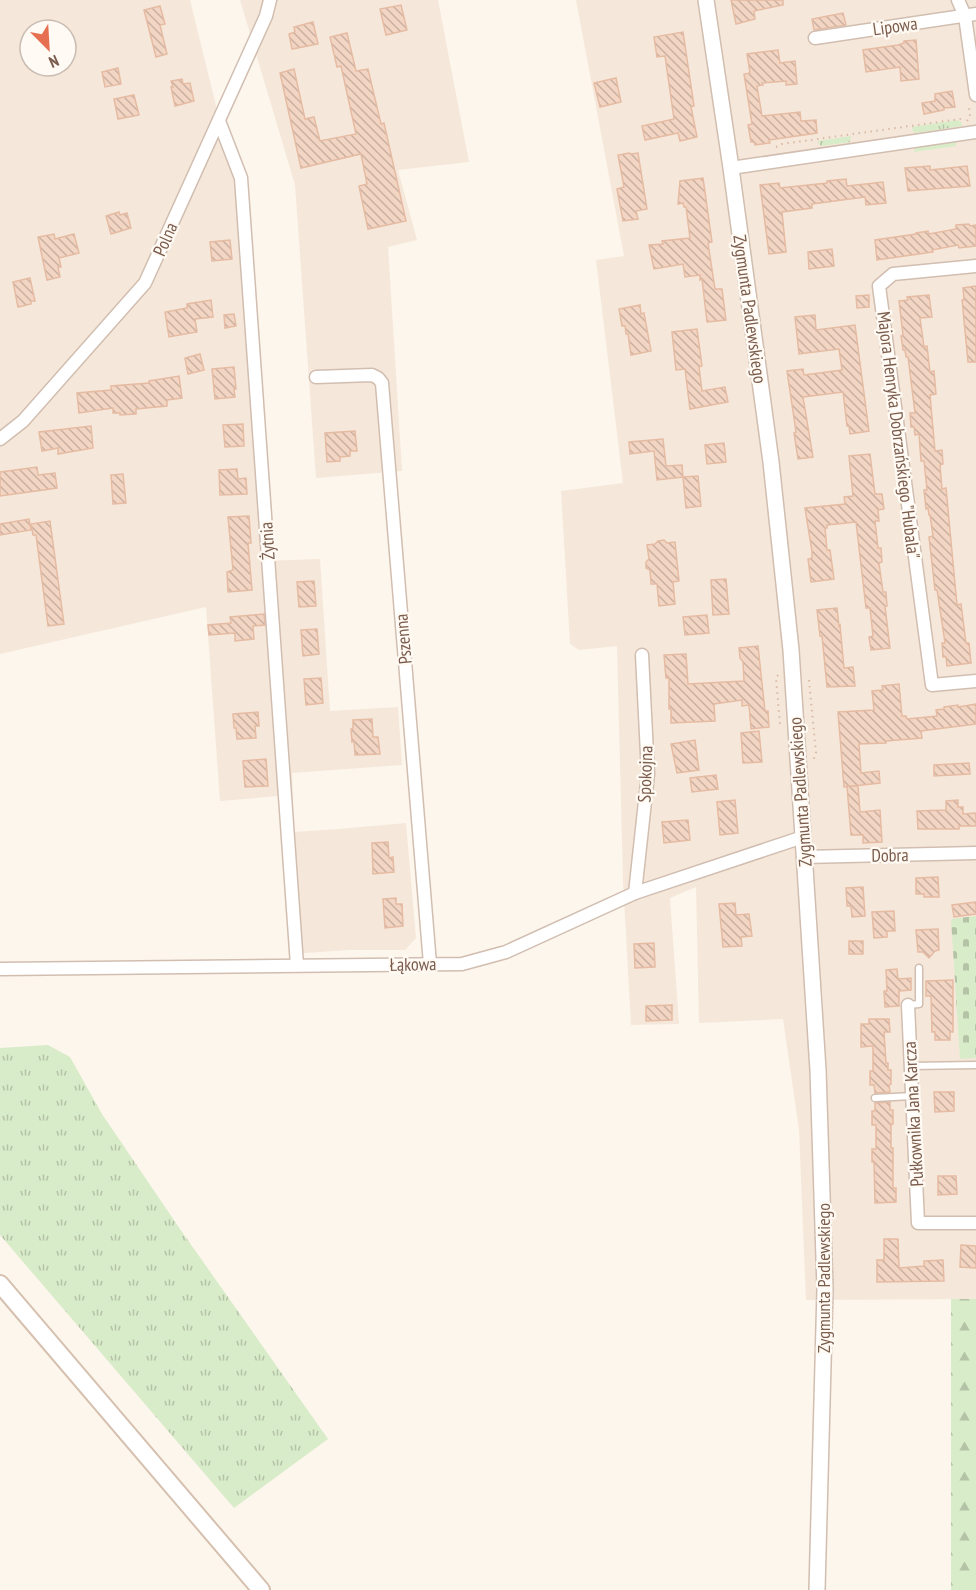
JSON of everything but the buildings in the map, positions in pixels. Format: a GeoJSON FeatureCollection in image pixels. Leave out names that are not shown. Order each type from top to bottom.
{"type":"FeatureCollection","features":[{"type":"Feature","properties":{"kind":"main road"},"geometry":{"type":"LineString","coordinates":[[0,1284],[261,1590]]}},
{"type":"Feature","properties":{"kind":"street","name":"Polna"},"geometry":{"type":"LineString","coordinates":[[0,440],[23,421],[146,283],[266,16],[270,0]]}},
{"type":"Feature","properties":{"kind":"street","name":"Zygmunta Padlewskiego"},"geometry":{"type":"LineString","coordinates":[[706,0],[771,462],[791,650],[818,1070],[825,1289],[817,1590]]}},
{"type":"Feature","properties":{"kind":"street"},"geometry":{"type":"LineString","coordinates":[[958,0],[970,15],[976,95]]}},
{"type":"Feature","properties":{"kind":"street","name":"Lipowa"},"geometry":{"type":"LineString","coordinates":[[815,38],[970,15]]}},
{"type":"Feature","properties":{"kind":"street","name":"Żytnia"},"geometry":{"type":"LineString","coordinates":[[219,121],[241,178],[297,965]]}},
{"type":"Feature","properties":{"kind":"street"},"geometry":{"type":"LineString","coordinates":[[731,168],[976,132]]}},
{"type":"Feature","properties":{"kind":"street","name":"Majora Henryka Dobrzańskiego \"Hubala\""},"geometry":{"type":"LineString","coordinates":[[976,266],[893,274],[879,286],[932,686],[976,681]]}},
{"type":"Feature","properties":{"kind":"street","name":"Pszenna"},"geometry":{"type":"LineString","coordinates":[[316,377],[372,375],[382,383],[430,964]]}},
{"type":"Feature","properties":{"kind":"street","name":"Spokojna"},"geometry":{"type":"LineString","coordinates":[[635,893],[648,774],[642,655]]}},
{"type":"Feature","properties":{"kind":"street","name":"Łąkowa"},"geometry":{"type":"LineString","coordinates":[[0,969],[462,964],[506,952],[635,893],[802,837]]}},
{"type":"Feature","properties":{"kind":"street","name":"Dobra"},"geometry":{"type":"LineString","coordinates":[[804,857],[976,853]]}},
{"type":"Feature","properties":{"kind":"street","name":"Pułkownika Jana Karcza"},"geometry":{"type":"LineString","coordinates":[[908,1005],[918,1223],[976,1223]]}},
{"type":"Feature","properties":{"kind":"lane"},"geometry":{"type":"LineString","coordinates":[[908,1005],[920,1004],[919,968]]}},
{"type":"Feature","properties":{"kind":"lane"},"geometry":{"type":"LineString","coordinates":[[911,1066],[976,1065]]}},
{"type":"Feature","properties":{"kind":"lane"},"geometry":{"type":"LineString","coordinates":[[875,1098],[912,1096]]}},
{"type":"Feature","properties":{"kind":"shaded area"},"geometry":{"type":"Polygon","coordinates":[[[0,0],[190,0],[237,191],[263,561],[320,559],[330,711],[398,707],[402,765],[292,773],[294,832],[406,823],[416,938],[405,950],[350,950],[291,954],[279,796],[220,801],[206,607],[0,654],[0,0]]]}},
{"type":"Feature","properties":{"kind":"shaded area"},"geometry":{"type":"Polygon","coordinates":[[[240,0],[438,0],[469,162],[398,170],[417,240],[388,247],[402,471],[316,478],[295,185],[240,0]]]}},
{"type":"Feature","properties":{"kind":"shaded area"},"geometry":{"type":"Polygon","coordinates":[[[576,0],[976,0],[976,1299],[806,1300],[799,1130],[783,1019],[699,1023],[696,887],[670,898],[679,1024],[631,1025],[623,881],[617,646],[579,650],[570,644],[561,491],[623,483],[596,260],[624,256],[576,0]]]}},
{"type":"Feature","properties":{"kind":"green space"},"geometry":{"type":"Polygon","coordinates":[[[957,120],[962,126],[915,133],[912,127],[957,120]]]}},
{"type":"Feature","properties":{"kind":"green space"},"geometry":{"type":"Polygon","coordinates":[[[851,136],[850,142],[821,146],[818,141],[851,136]]]}},
{"type":"Feature","properties":{"kind":"green space"},"geometry":{"type":"Polygon","coordinates":[[[953,142],[956,146],[914,152],[915,146],[953,142]]]}},
{"type":"Feature","properties":{"kind":"green space"},"geometry":{"type":"Polygon","coordinates":[[[976,916],[976,1058],[960,1059],[951,919],[976,916]]]}},
{"type":"Feature","properties":{"kind":"green space"},"geometry":{"type":"Polygon","coordinates":[[[48,1045],[70,1057],[102,1114],[328,1439],[234,1508],[0,1235],[0,1048],[48,1045]]]}},
{"type":"Feature","properties":{"kind":"green space"},"geometry":{"type":"Polygon","coordinates":[[[951,1299],[976,1299],[976,1590],[951,1590],[951,1299]]]}}]}
